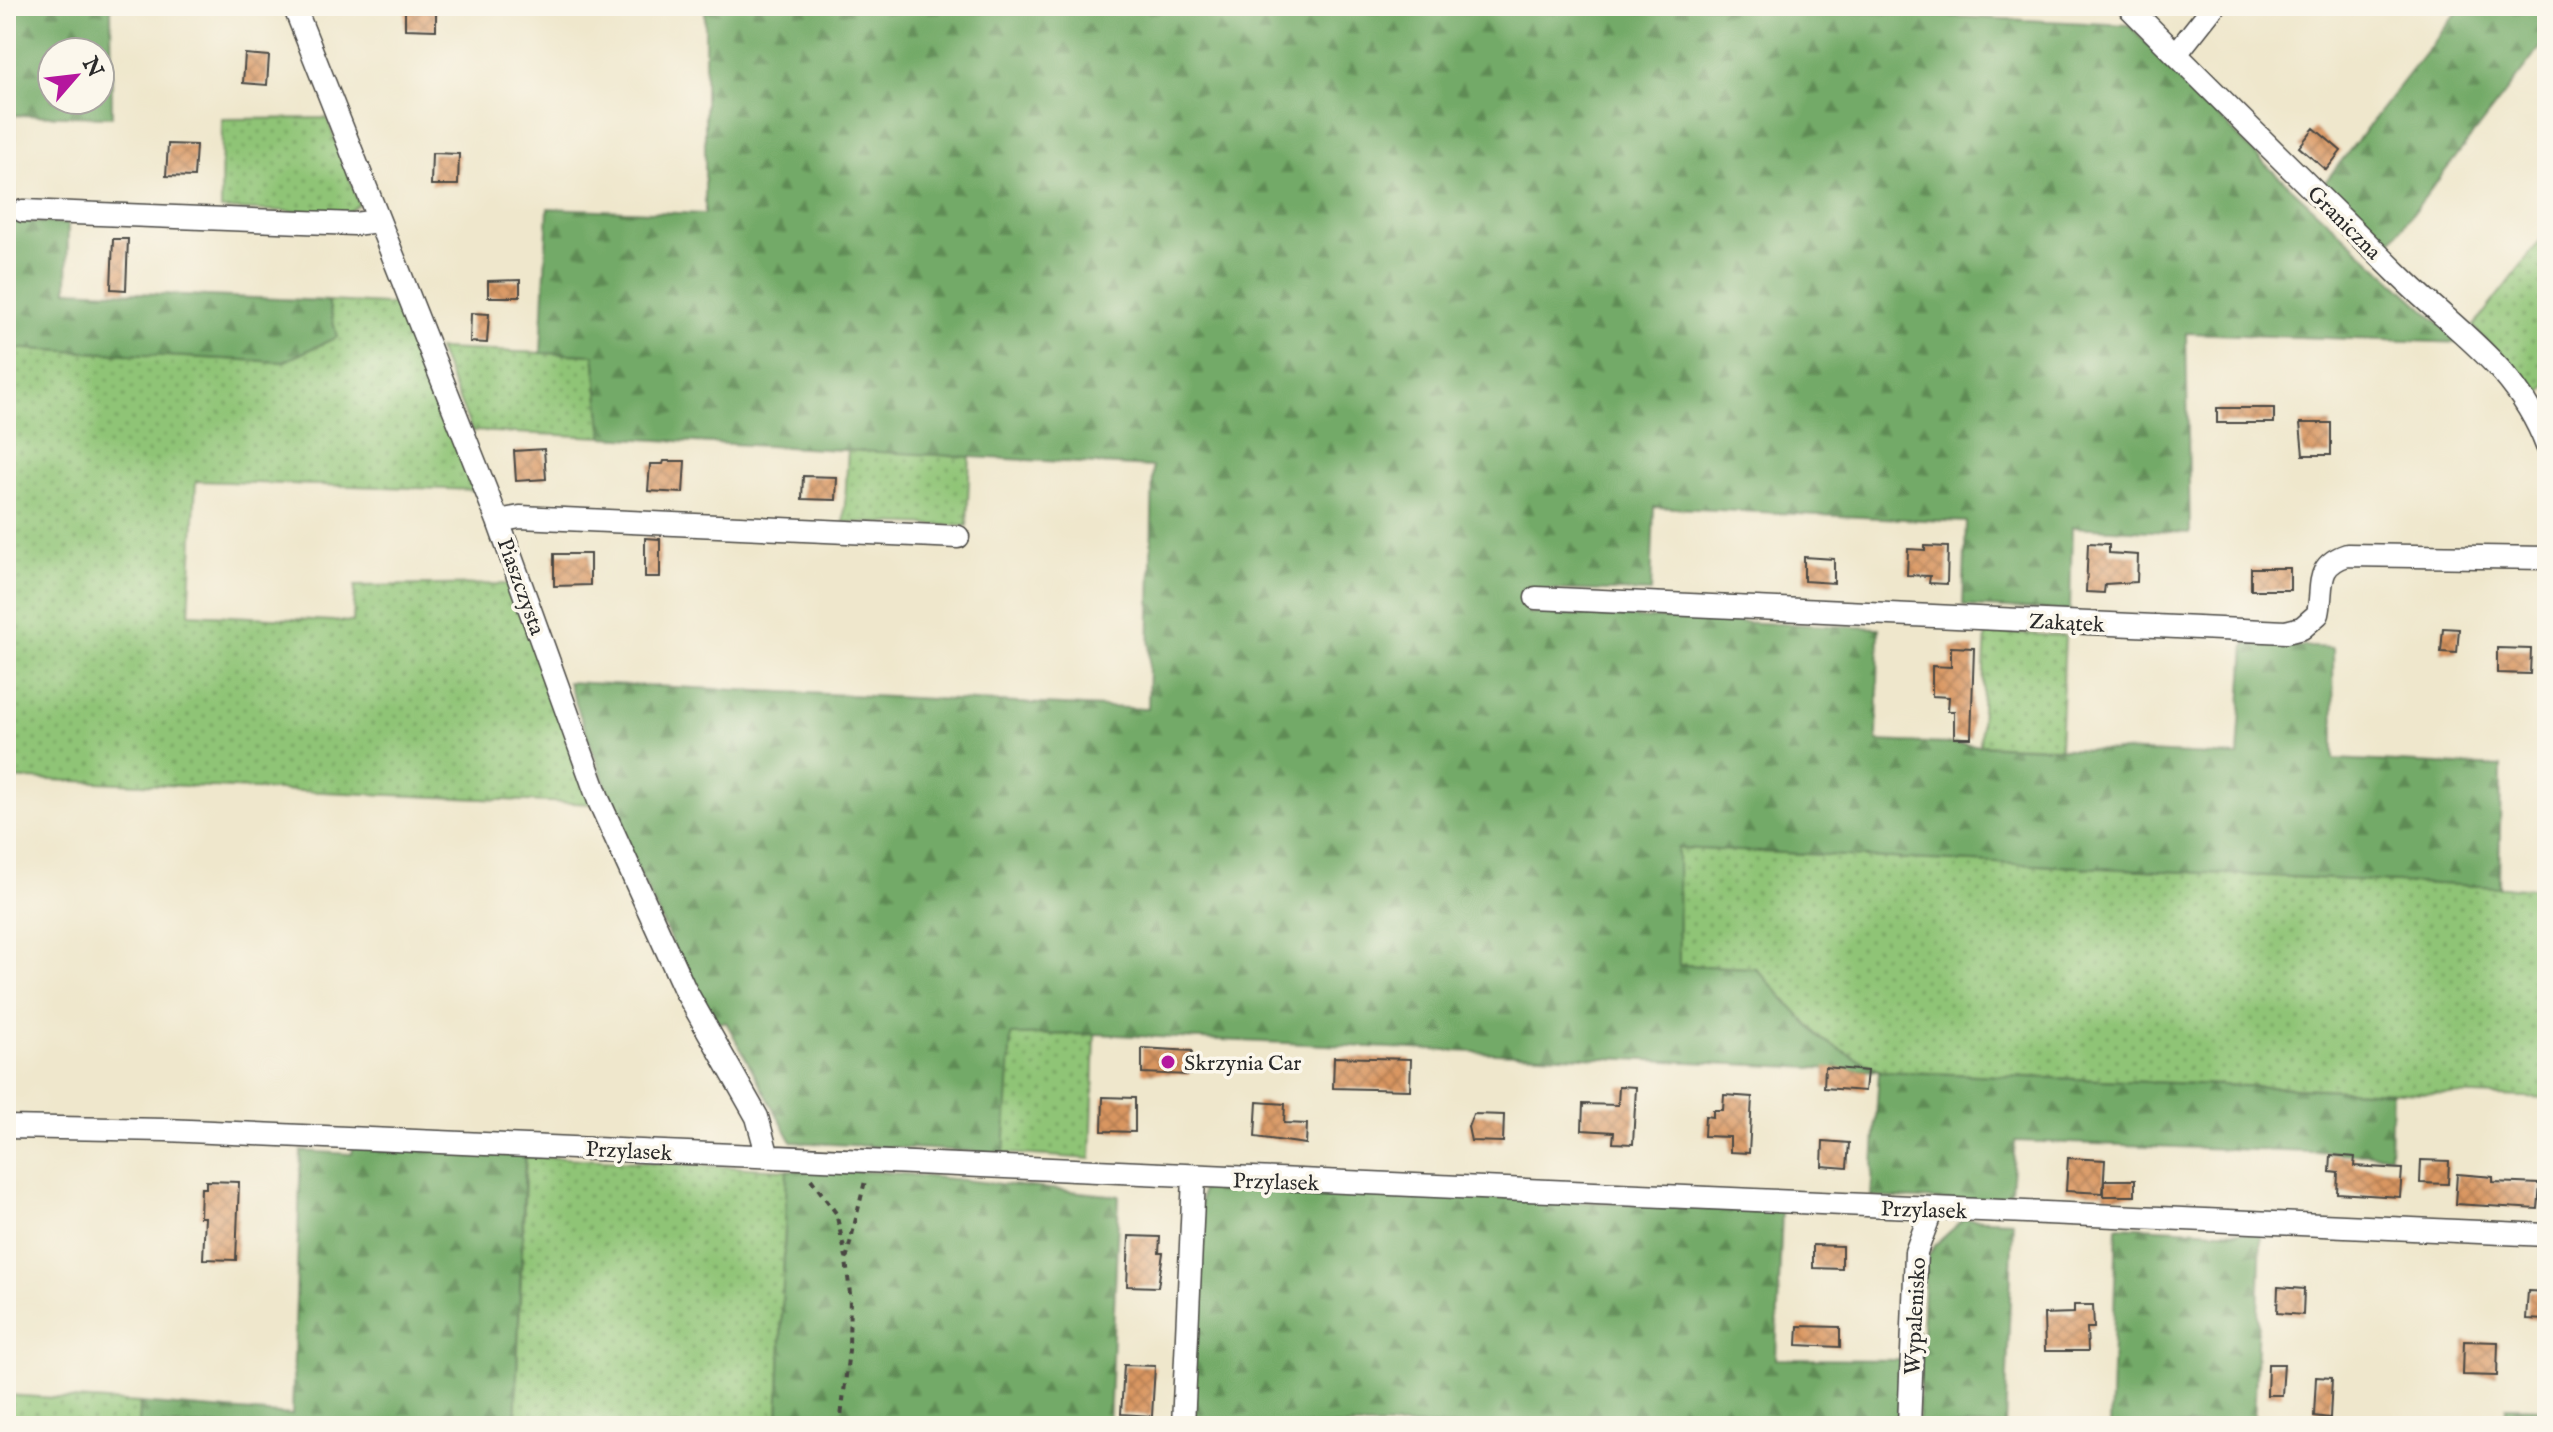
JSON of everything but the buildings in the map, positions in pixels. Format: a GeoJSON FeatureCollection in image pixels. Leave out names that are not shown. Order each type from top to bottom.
{"type":"FeatureCollection","features":[{"type":"Feature","properties":{"kind":"street","name":"Piaszczysta"},"geometry":{"type":"LineString","coordinates":[[294,6],[498,521],[599,801],[685,990],[757,1117],[768,1157]]}},
{"type":"Feature","properties":{"kind":"street","name":"Graniczna"},"geometry":{"type":"LineString","coordinates":[[2128,6],[2407,283],[2509,376],[2528,403],[2547,446]]}},
{"type":"Feature","properties":{"kind":"street"},"geometry":{"type":"LineString","coordinates":[[2176,54],[2214,6]]}},
{"type":"Feature","properties":{"kind":"street"},"geometry":{"type":"LineString","coordinates":[[23,211],[354,224],[379,221]]}},
{"type":"Feature","properties":{"kind":"street"},"geometry":{"type":"LineString","coordinates":[[498,521],[520,517],[958,537]]}},
{"type":"Feature","properties":{"kind":"street","name":"Zakątek"},"geometry":{"type":"LineString","coordinates":[[1536,598],[2286,632],[2302,628],[2318,614],[2323,569],[2330,560],[2347,555],[2547,558]]}},
{"type":"Feature","properties":{"kind":"street","name":"Przylasek"},"geometry":{"type":"LineString","coordinates":[[6,1127],[166,1130],[2547,1235]]}},
{"type":"Feature","properties":{"kind":"street"},"geometry":{"type":"LineString","coordinates":[[1183,1426],[1194,1177]]}},
{"type":"Feature","properties":{"kind":"street","name":"Wypalenisko"},"geometry":{"type":"LineString","coordinates":[[1909,1426],[1916,1252],[1932,1209]]}},
{"type":"Feature","properties":{"kind":"path"},"geometry":{"type":"LineString","coordinates":[[795,1158],[836,1213],[846,1260],[850,1294],[849,1350],[840,1426]]}},
{"type":"Feature","properties":{"kind":"path"},"geometry":{"type":"LineString","coordinates":[[846,1260],[868,1163]]}},
{"type":"Feature","properties":{"kind":"green space"},"geometry":{"type":"Polygon","coordinates":[[[6,6],[111,6],[111,36],[36,36],[36,115],[14,115],[14,221],[68,224],[67,290],[328,301],[337,337],[283,362],[6,348],[6,6]]]}},
{"type":"Feature","properties":{"kind":"green space"},"geometry":{"type":"Polygon","coordinates":[[[705,6],[1821,6],[1821,10],[2129,25],[2263,162],[2461,343],[2186,333],[2190,533],[2072,527],[2070,611],[1963,606],[1966,522],[1654,507],[1651,592],[1527,589],[1528,613],[1879,628],[1877,741],[2238,756],[2245,644],[2333,648],[2334,759],[2501,767],[2499,887],[1678,848],[1679,965],[1756,968],[1821,1039],[1879,1071],[1095,1034],[1011,1035],[1004,1153],[792,1142],[726,1022],[709,1023],[629,850],[568,682],[1148,709],[1153,467],[603,437],[594,355],[541,353],[548,208],[705,214],[705,6]]]}},
{"type":"Feature","properties":{"kind":"green space"},"geometry":{"type":"Polygon","coordinates":[[[2462,6],[2547,6],[2547,39],[2384,250],[2322,186],[2462,6]]]}},
{"type":"Feature","properties":{"kind":"green space"},"geometry":{"type":"Polygon","coordinates":[[[327,118],[359,204],[347,213],[221,209],[222,119],[327,118]]]}},
{"type":"Feature","properties":{"kind":"green space"},"geometry":{"type":"Polygon","coordinates":[[[2547,232],[2547,385],[2535,401],[2520,374],[2473,327],[2547,232]]]}},
{"type":"Feature","properties":{"kind":"green space"},"geometry":{"type":"Polygon","coordinates":[[[328,301],[404,305],[477,490],[196,481],[189,614],[353,622],[355,586],[513,584],[594,804],[6,778],[6,348],[283,362],[337,337],[328,301]]]}},
{"type":"Feature","properties":{"kind":"green space"},"geometry":{"type":"Polygon","coordinates":[[[438,349],[594,355],[603,437],[472,431],[438,349]]]}},
{"type":"Feature","properties":{"kind":"green space"},"geometry":{"type":"Polygon","coordinates":[[[848,449],[970,455],[967,526],[844,522],[848,449]]]}},
{"type":"Feature","properties":{"kind":"green space"},"geometry":{"type":"Polygon","coordinates":[[[1986,632],[2065,636],[2060,748],[1980,745],[1986,632]]]}},
{"type":"Feature","properties":{"kind":"green space"},"geometry":{"type":"Polygon","coordinates":[[[1677,848],[2547,889],[2547,1098],[1880,1071],[1821,1039],[1756,968],[1679,965],[1677,848]]]}},
{"type":"Feature","properties":{"kind":"green space"},"geometry":{"type":"Polygon","coordinates":[[[1095,1034],[1091,1159],[1004,1153],[1010,1035],[1095,1034]]]}},
{"type":"Feature","properties":{"kind":"green space"},"geometry":{"type":"Polygon","coordinates":[[[1879,1071],[2392,1092],[2390,1155],[2015,1141],[2010,1203],[1871,1197],[1879,1071]]]}},
{"type":"Feature","properties":{"kind":"green space"},"geometry":{"type":"Polygon","coordinates":[[[353,1146],[525,1156],[515,1426],[139,1426],[140,1403],[292,1415],[301,1151],[352,1154],[353,1146]]]}},
{"type":"Feature","properties":{"kind":"green space"},"geometry":{"type":"Polygon","coordinates":[[[526,1156],[787,1170],[778,1426],[515,1426],[526,1156]]]}},
{"type":"Feature","properties":{"kind":"green space"},"geometry":{"type":"Polygon","coordinates":[[[787,1170],[885,1172],[1119,1196],[1109,1426],[778,1426],[787,1170]]]}},
{"type":"Feature","properties":{"kind":"green space"},"geometry":{"type":"Polygon","coordinates":[[[1202,1184],[1782,1211],[1776,1359],[1902,1360],[1899,1426],[1190,1426],[1202,1184]]]}},
{"type":"Feature","properties":{"kind":"green space"},"geometry":{"type":"Polygon","coordinates":[[[1964,1219],[2013,1221],[2005,1426],[1918,1426],[1925,1262],[1936,1244],[1964,1219]]]}},
{"type":"Feature","properties":{"kind":"green space"},"geometry":{"type":"Polygon","coordinates":[[[2117,1226],[2261,1233],[2254,1426],[2110,1426],[2117,1226]]]}},
{"type":"Feature","properties":{"kind":"green space"},"geometry":{"type":"Polygon","coordinates":[[[6,1395],[140,1403],[139,1426],[6,1426],[6,1395]]]}},
{"type":"Feature","properties":{"kind":"green space"},"geometry":{"type":"Polygon","coordinates":[[[2506,1407],[2547,1408],[2547,1426],[2505,1426],[2506,1407]]]}},
{"type":"Feature","properties":{"kind":"place","name":"Skrzynia Car"},"geometry":{"type":"Point","coordinates":[1168,1062]}}]}
